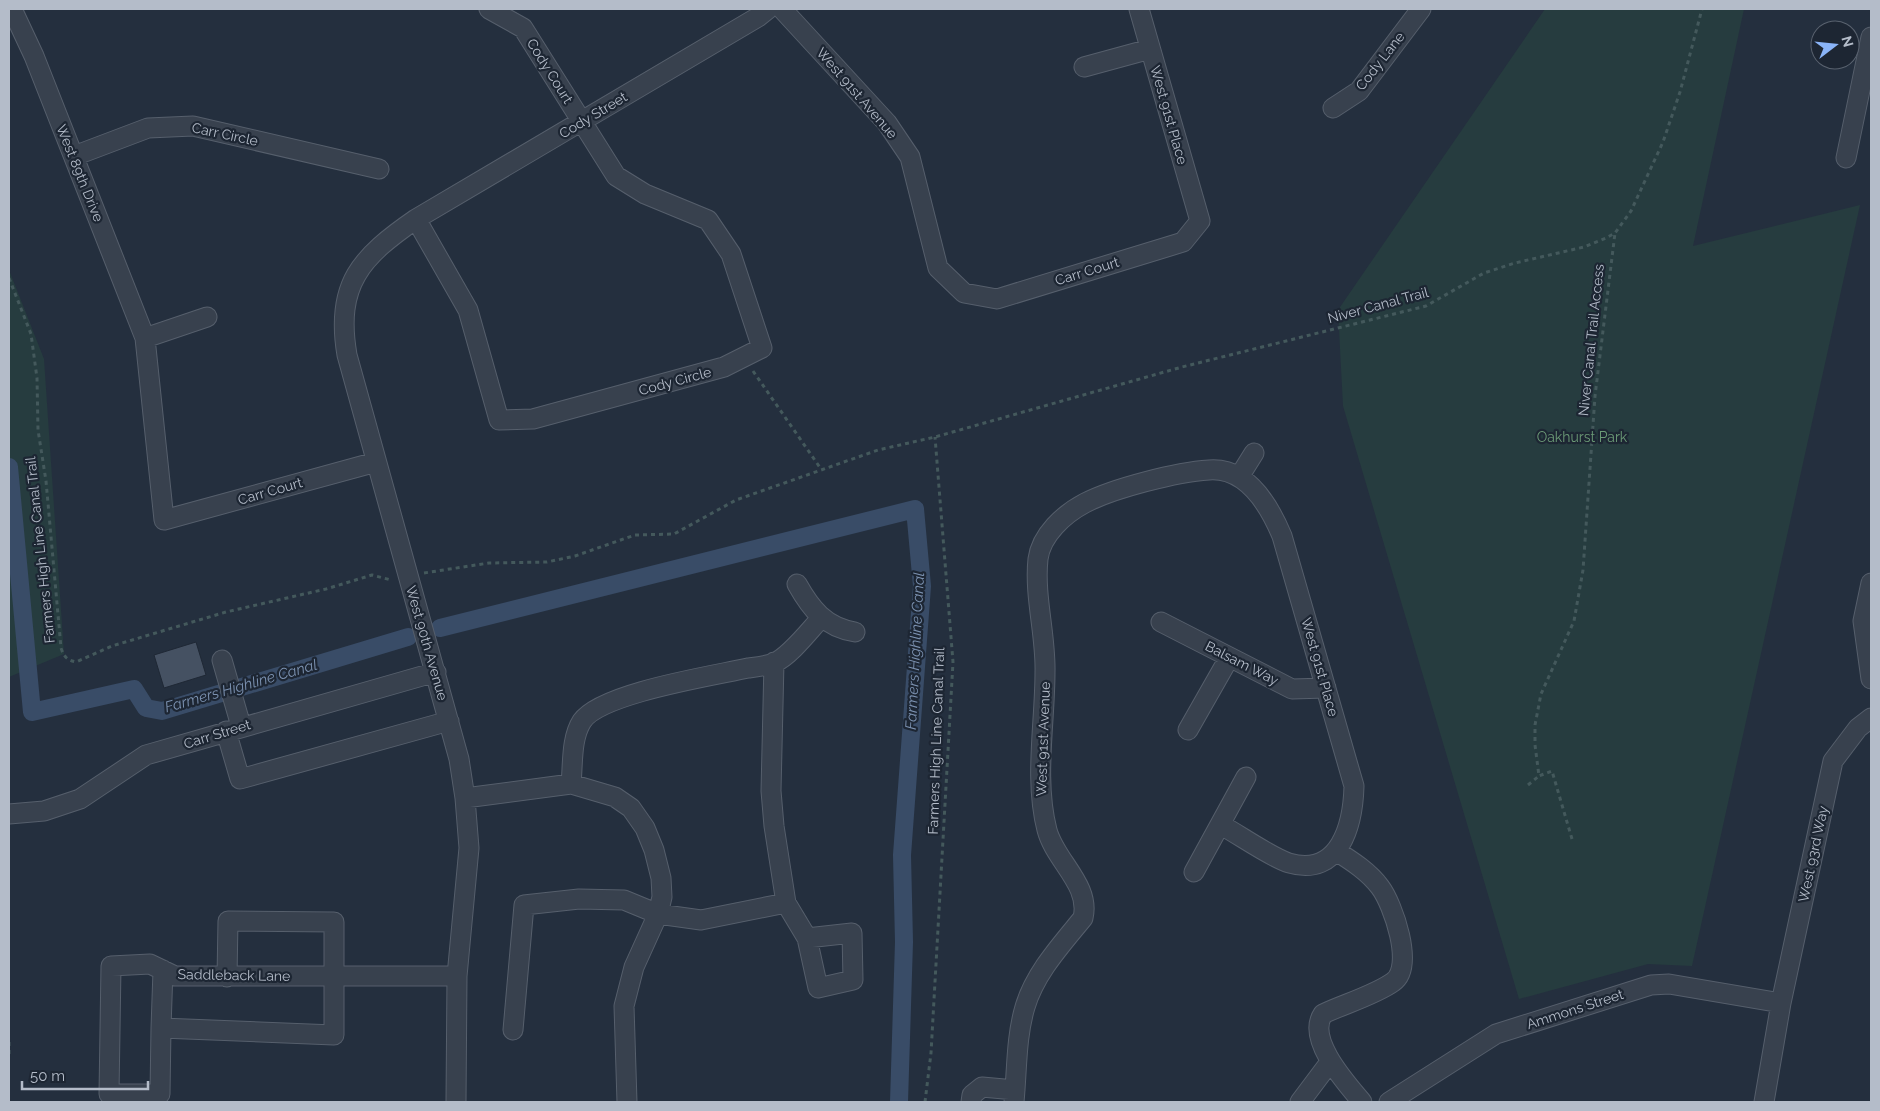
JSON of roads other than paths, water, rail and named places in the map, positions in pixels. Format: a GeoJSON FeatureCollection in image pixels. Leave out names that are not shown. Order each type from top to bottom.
{"type":"FeatureCollection","features":[{"type":"Feature","properties":{"kind":"street","name":"West 89th Drive"},"geometry":{"type":"LineString","coordinates":[[12,9],[74,156],[145,338],[164,520]]}},
{"type":"Feature","properties":{"kind":"street","name":"Cody Court"},"geometry":{"type":"LineString","coordinates":[[488,9],[523,28],[582,122]]}},
{"type":"Feature","properties":{"kind":"street","name":"Cody Street"},"geometry":{"type":"LineString","coordinates":[[416,219],[758,17],[768,9]]}},
{"type":"Feature","properties":{"kind":"street","name":"West 91st Avenue"},"geometry":{"type":"LineString","coordinates":[[782,9],[887,123],[910,157],[938,268],[964,293]]}},
{"type":"Feature","properties":{"kind":"street","name":"West 91st Place"},"geometry":{"type":"LineString","coordinates":[[1139,9],[1200,222]]}},
{"type":"Feature","properties":{"kind":"street","name":"Cody Lane"},"geometry":{"type":"LineString","coordinates":[[1333,108],[1359,91],[1420,9]]}},
{"type":"Feature","properties":{"kind":"street"},"geometry":{"type":"LineString","coordinates":[[1846,158],[1871,37]]}},
{"type":"Feature","properties":{"kind":"street"},"geometry":{"type":"LineString","coordinates":[[1084,67],[1150,49]]}},
{"type":"Feature","properties":{"kind":"street","name":"Cody Circle"},"geometry":{"type":"LineString","coordinates":[[416,219],[468,310],[499,420],[533,419],[724,368],[762,348],[731,254],[708,220],[645,194],[616,176],[582,122]]}},
{"type":"Feature","properties":{"kind":"street","name":"Carr Circle"},"geometry":{"type":"LineString","coordinates":[[74,156],[148,128],[193,126],[379,169]]}},
{"type":"Feature","properties":{"kind":"street","name":"West 90th Avenue"},"geometry":{"type":"LineString","coordinates":[[416,219],[382,242],[364,261],[352,282],[345,307],[343,330],[347,355],[459,759],[466,798],[469,848],[457,976],[456,1102]]}},
{"type":"Feature","properties":{"kind":"street","name":"Carr Court"},"geometry":{"type":"LineString","coordinates":[[964,293],[997,299],[1183,242],[1200,222]]}},
{"type":"Feature","properties":{"kind":"street"},"geometry":{"type":"LineString","coordinates":[[145,338],[207,317]]}},
{"type":"Feature","properties":{"kind":"street"},"geometry":{"type":"LineString","coordinates":[[1246,482],[1254,453]]}},
{"type":"Feature","properties":{"kind":"street","name":"Carr Court"},"geometry":{"type":"LineString","coordinates":[[164,520],[376,462]]}},
{"type":"Feature","properties":{"kind":"street","name":"West 91st Avenue"},"geometry":{"type":"LineString","coordinates":[[1015,1096],[1021,1026],[1032,988],[1046,966],[1083,918],[1085,910],[1081,891],[1054,850],[1047,832],[1042,805],[1040,784],[1046,671],[1038,567],[1044,540],[1054,526],[1085,503],[1128,488],[1189,471],[1220,469],[1246,482]]}},
{"type":"Feature","properties":{"kind":"street","name":"West 91st Place"},"geometry":{"type":"LineString","coordinates":[[1246,482],[1274,516],[1282,536],[1354,786],[1351,818],[1345,837],[1336,851]]}},
{"type":"Feature","properties":{"kind":"street"},"geometry":{"type":"LineString","coordinates":[[1871,583],[1863,622],[1871,679]]}},
{"type":"Feature","properties":{"kind":"street"},"geometry":{"type":"LineString","coordinates":[[797,584],[821,618],[840,630],[855,632]]}},
{"type":"Feature","properties":{"kind":"street"},"geometry":{"type":"LineString","coordinates":[[571,784],[575,737],[583,720],[599,707],[637,692],[774,662],[801,640],[821,618]]}},
{"type":"Feature","properties":{"kind":"street","name":"Balsam Way"},"geometry":{"type":"LineString","coordinates":[[1161,622],[1229,658],[1292,688],[1326,688]]}},
{"type":"Feature","properties":{"kind":"street"},"geometry":{"type":"LineString","coordinates":[[1188,730],[1229,658]]}},
{"type":"Feature","properties":{"kind":"street"},"geometry":{"type":"LineString","coordinates":[[222,660],[232,694],[240,779],[449,721]]}},
{"type":"Feature","properties":{"kind":"street"},"geometry":{"type":"LineString","coordinates":[[774,662],[771,791],[786,903],[807,938]]}},
{"type":"Feature","properties":{"kind":"street","name":"Carr Street"},"geometry":{"type":"LineString","coordinates":[[9,814],[44,811],[80,799],[146,755],[436,672]]}},
{"type":"Feature","properties":{"kind":"street","name":"West 93rd Way"},"geometry":{"type":"LineString","coordinates":[[1764,1102],[1780,1003],[1833,761],[1858,728],[1871,718]]}},
{"type":"Feature","properties":{"kind":"street"},"geometry":{"type":"LineString","coordinates":[[1194,872],[1246,777]]}},
{"type":"Feature","properties":{"kind":"street"},"geometry":{"type":"LineString","coordinates":[[466,798],[571,784],[616,797],[631,808],[645,828],[654,850],[661,878],[662,897],[658,914],[634,967],[624,1006],[626,1102]]}},
{"type":"Feature","properties":{"kind":"street"},"geometry":{"type":"LineString","coordinates":[[1221,825],[1288,863],[1320,863],[1336,851],[1371,876],[1386,896],[1404,949],[1404,957],[1399,975],[1394,982],[1323,1014],[1319,1020],[1319,1028],[1330,1062],[1362,1102]]}},
{"type":"Feature","properties":{"kind":"street"},"geometry":{"type":"LineString","coordinates":[[513,1030],[524,905],[579,899],[624,900],[658,914],[702,920],[786,903]]}},
{"type":"Feature","properties":{"kind":"street"},"geometry":{"type":"LineString","coordinates":[[163,970],[161,1028],[334,1035],[334,922],[228,921],[227,977]]}},
{"type":"Feature","properties":{"kind":"street","name":"Saddleback Lane"},"geometry":{"type":"LineString","coordinates":[[161,1028],[160,1094],[109,1094],[111,966],[150,964],[175,976],[457,976]]}},
{"type":"Feature","properties":{"kind":"street","name":"Ammons Street"},"geometry":{"type":"LineString","coordinates":[[1389,1102],[1496,1034],[1650,985],[1669,984],[1780,1003]]}},
{"type":"Feature","properties":{"kind":"street"},"geometry":{"type":"LineString","coordinates":[[1300,1102],[1330,1062]]}},
{"type":"Feature","properties":{"kind":"street"},"geometry":{"type":"LineString","coordinates":[[971,1102],[972,1094],[982,1087],[1015,1096]]}},
{"type":"Feature","properties":{"kind":"waterway","name":"Farmers Highline Canal"},"geometry":{"type":"LineString","coordinates":[[9,467],[32,712],[134,689],[146,708],[162,711],[408,637]]}},
{"type":"Feature","properties":{"kind":"waterway","name":"Farmers Highline Canal"},"geometry":{"type":"LineString","coordinates":[[440,628],[915,509],[922,586],[902,855],[904,942],[899,1102]]}},
{"type":"Feature","properties":{"kind":"park label","name":"Oakhurst Park"},"geometry":{"type":"Point","coordinates":[1582,437]}}]}
